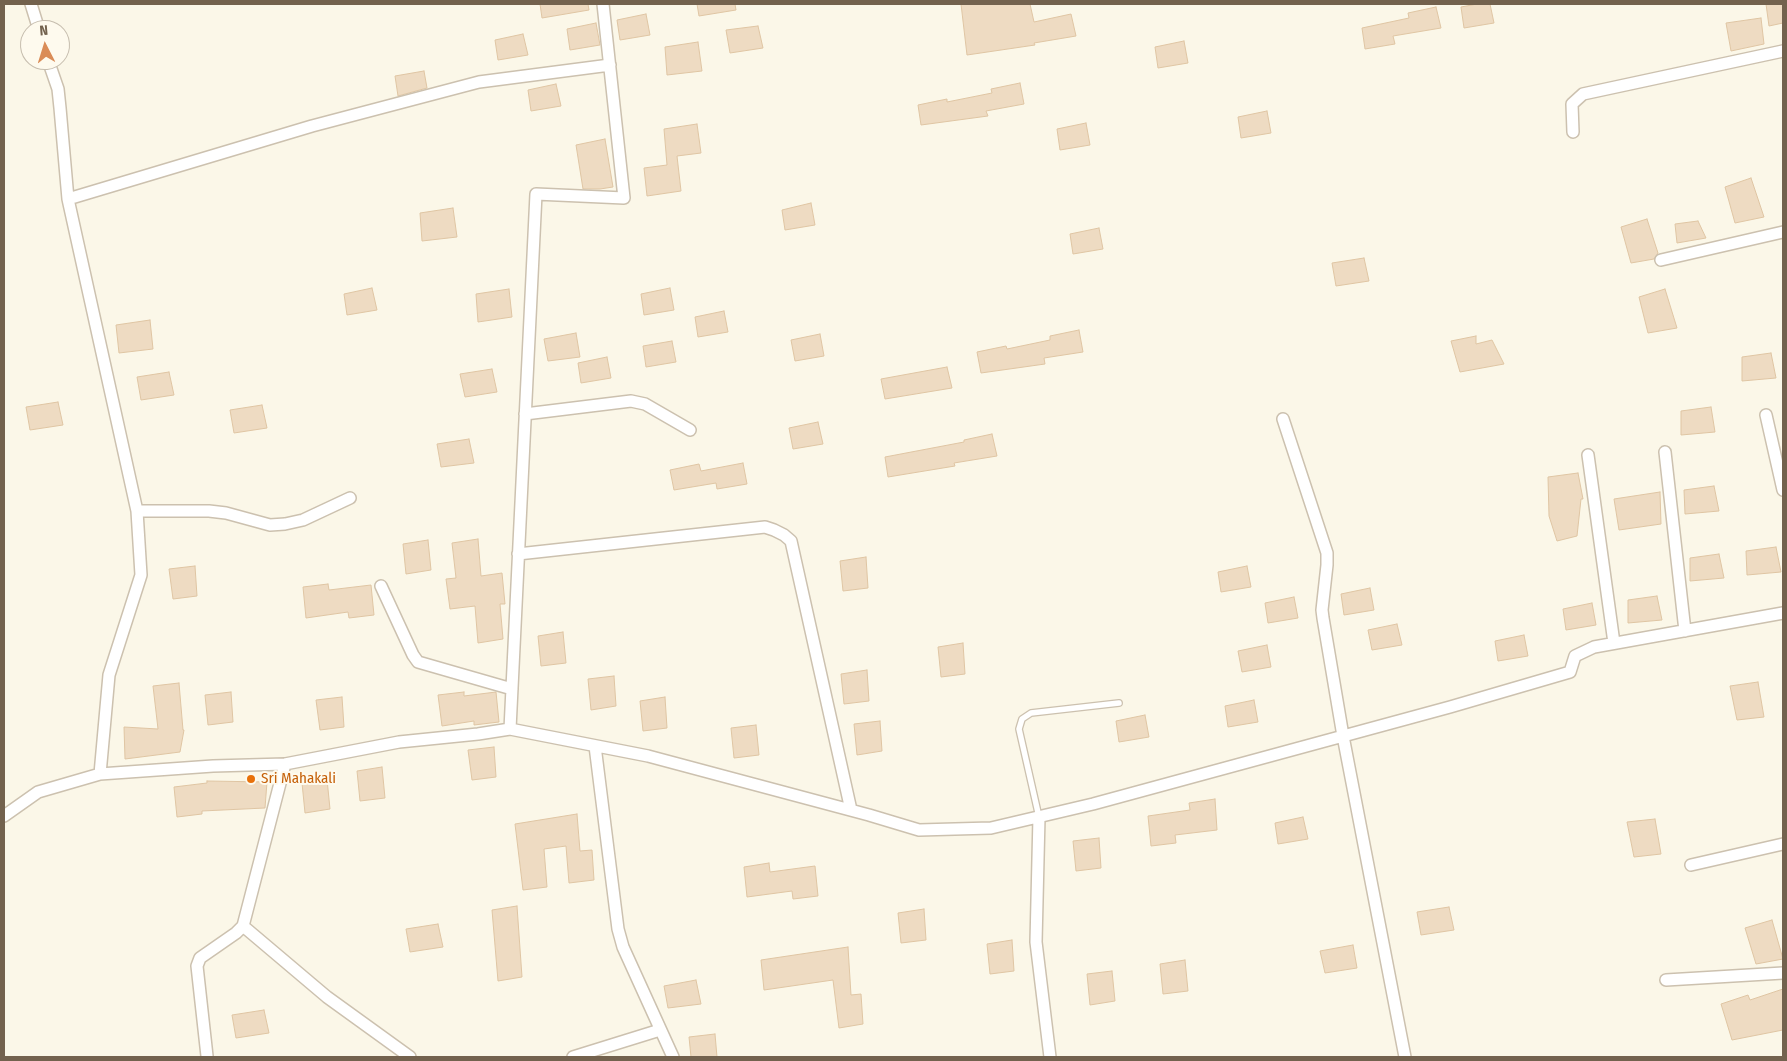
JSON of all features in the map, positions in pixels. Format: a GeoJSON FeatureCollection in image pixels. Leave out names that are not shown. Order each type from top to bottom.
{"type":"FeatureCollection","features":[{"type":"Feature","properties":{"kind":"street"},"geometry":{"type":"LineString","coordinates":[[30,4],[36,20]]}},
{"type":"Feature","properties":{"kind":"street"},"geometry":{"type":"LineString","coordinates":[[510,729],[536,194],[624,198],[604,4]]}},
{"type":"Feature","properties":{"kind":"street"},"geometry":{"type":"LineString","coordinates":[[1573,132],[1572,104],[1583,94],[1783,51]]}},
{"type":"Feature","properties":{"kind":"street"},"geometry":{"type":"LineString","coordinates":[[68,199],[312,126],[479,82],[610,65]]}},
{"type":"Feature","properties":{"kind":"street"},"geometry":{"type":"LineString","coordinates":[[51,70],[58,89],[68,199],[137,511],[141,575],[109,675],[100,774]]}},
{"type":"Feature","properties":{"kind":"street"},"geometry":{"type":"LineString","coordinates":[[1662,260],[1783,232]]}},
{"type":"Feature","properties":{"kind":"street"},"geometry":{"type":"LineString","coordinates":[[525,414],[631,400],[645,404],[690,430]]}},
{"type":"Feature","properties":{"kind":"street"},"geometry":{"type":"LineString","coordinates":[[1766,415],[1783,490]]}},
{"type":"Feature","properties":{"kind":"street"},"geometry":{"type":"LineString","coordinates":[[1283,419],[1327,553],[1328,565],[1322,610],[1323,618],[1343,736],[1405,1057]]}},
{"type":"Feature","properties":{"kind":"street"},"geometry":{"type":"LineString","coordinates":[[1665,452],[1685,631]]}},
{"type":"Feature","properties":{"kind":"street"},"geometry":{"type":"LineString","coordinates":[[1588,455],[1614,643]]}},
{"type":"Feature","properties":{"kind":"street"},"geometry":{"type":"LineString","coordinates":[[137,511],[209,510],[270,524],[285,524],[303,520],[350,498]]}},
{"type":"Feature","properties":{"kind":"street"},"geometry":{"type":"LineString","coordinates":[[518,554],[765,527],[784,535],[791,541],[851,810]]}},
{"type":"Feature","properties":{"kind":"street"},"geometry":{"type":"LineString","coordinates":[[381,586],[418,662],[512,689]]}},
{"type":"Feature","properties":{"kind":"street"},"geometry":{"type":"LineString","coordinates":[[4,816],[38,792],[100,774],[213,766],[285,764],[398,742],[510,729],[648,756],[919,830],[991,828],[1093,804],[1570,672],[1575,656],[1594,647],[1783,613]]}},
{"type":"Feature","properties":{"kind":"street"},"geometry":{"type":"LineString","coordinates":[[595,746],[618,929],[624,947],[673,1057]]}},
{"type":"Feature","properties":{"kind":"street"},"geometry":{"type":"LineString","coordinates":[[206,1056],[197,966],[200,958],[243,926],[285,764]]}},
{"type":"Feature","properties":{"kind":"street"},"geometry":{"type":"LineString","coordinates":[[1039,817],[1036,942],[1050,1057]]}},
{"type":"Feature","properties":{"kind":"street"},"geometry":{"type":"LineString","coordinates":[[1691,865],[1783,844]]}},
{"type":"Feature","properties":{"kind":"street"},"geometry":{"type":"LineString","coordinates":[[243,926],[327,997],[410,1057]]}},
{"type":"Feature","properties":{"kind":"street"},"geometry":{"type":"LineString","coordinates":[[1666,980],[1783,973]]}},
{"type":"Feature","properties":{"kind":"street"},"geometry":{"type":"LineString","coordinates":[[573,1057],[660,1030]]}},
{"type":"Feature","properties":{"kind":"lane"},"geometry":{"type":"LineString","coordinates":[[1039,817],[1019,730],[1022,719],[1031,713],[1119,703]]}},
{"type":"Feature","properties":{"kind":"building"},"geometry":{"type":"Polygon","coordinates":[[[540,4],[588,4],[589,10],[542,18],[540,4]]]}},
{"type":"Feature","properties":{"kind":"building"},"geometry":{"type":"Polygon","coordinates":[[[697,4],[735,4],[736,10],[699,16],[697,4]]]}},
{"type":"Feature","properties":{"kind":"building"},"geometry":{"type":"Polygon","coordinates":[[[961,4],[1030,4],[1034,22],[1071,14],[1076,36],[1034,43],[1035,45],[967,55],[961,4]]]}},
{"type":"Feature","properties":{"kind":"building"},"geometry":{"type":"Polygon","coordinates":[[[1490,4],[1494,23],[1464,28],[1461,7],[1490,4]]]}},
{"type":"Feature","properties":{"kind":"building"},"geometry":{"type":"Polygon","coordinates":[[[1766,4],[1783,4],[1783,23],[1769,26],[1766,4]]]}},
{"type":"Feature","properties":{"kind":"building"},"geometry":{"type":"Polygon","coordinates":[[[1436,7],[1441,28],[1393,36],[1395,44],[1365,49],[1362,28],[1409,18],[1408,13],[1436,7]]]}},
{"type":"Feature","properties":{"kind":"building"},"geometry":{"type":"Polygon","coordinates":[[[646,14],[650,35],[620,40],[617,20],[646,14]]]}},
{"type":"Feature","properties":{"kind":"building"},"geometry":{"type":"Polygon","coordinates":[[[1761,18],[1764,44],[1731,51],[1726,23],[1761,18]]]}},
{"type":"Feature","properties":{"kind":"building"},"geometry":{"type":"Polygon","coordinates":[[[596,23],[600,45],[570,50],[567,29],[596,23]]]}},
{"type":"Feature","properties":{"kind":"building"},"geometry":{"type":"Polygon","coordinates":[[[758,26],[763,48],[730,53],[726,30],[758,26]]]}},
{"type":"Feature","properties":{"kind":"building"},"geometry":{"type":"Polygon","coordinates":[[[523,34],[528,55],[498,60],[495,40],[523,34]]]}},
{"type":"Feature","properties":{"kind":"building"},"geometry":{"type":"Polygon","coordinates":[[[1184,41],[1188,63],[1158,68],[1155,47],[1184,41]]]}},
{"type":"Feature","properties":{"kind":"building"},"geometry":{"type":"Polygon","coordinates":[[[698,42],[702,71],[667,75],[665,47],[698,42]]]}},
{"type":"Feature","properties":{"kind":"building"},"geometry":{"type":"Polygon","coordinates":[[[424,71],[427,88],[398,96],[395,76],[424,71]]]}},
{"type":"Feature","properties":{"kind":"building"},"geometry":{"type":"Polygon","coordinates":[[[1020,83],[1024,104],[986,111],[988,116],[921,125],[918,105],[947,99],[947,102],[992,93],[991,89],[1020,83]]]}},
{"type":"Feature","properties":{"kind":"building"},"geometry":{"type":"Polygon","coordinates":[[[556,84],[561,106],[531,111],[528,90],[556,84]]]}},
{"type":"Feature","properties":{"kind":"building"},"geometry":{"type":"Polygon","coordinates":[[[1267,111],[1271,133],[1241,138],[1238,117],[1267,111]]]}},
{"type":"Feature","properties":{"kind":"building"},"geometry":{"type":"Polygon","coordinates":[[[1086,123],[1090,145],[1060,150],[1057,129],[1086,123]]]}},
{"type":"Feature","properties":{"kind":"building"},"geometry":{"type":"Polygon","coordinates":[[[697,124],[701,153],[677,156],[681,191],[647,196],[644,168],[667,165],[664,129],[697,124]]]}},
{"type":"Feature","properties":{"kind":"building"},"geometry":{"type":"Polygon","coordinates":[[[605,139],[613,187],[583,189],[576,145],[605,139]]]}},
{"type":"Feature","properties":{"kind":"building"},"geometry":{"type":"Polygon","coordinates":[[[1751,178],[1764,217],[1735,223],[1725,187],[1751,178]]]}},
{"type":"Feature","properties":{"kind":"building"},"geometry":{"type":"Polygon","coordinates":[[[811,203],[815,225],[785,230],[782,210],[811,203]]]}},
{"type":"Feature","properties":{"kind":"building"},"geometry":{"type":"Polygon","coordinates":[[[453,208],[457,237],[422,241],[420,213],[453,208]]]}},
{"type":"Feature","properties":{"kind":"building"},"geometry":{"type":"Polygon","coordinates":[[[1647,219],[1658,253],[1654,259],[1631,263],[1621,227],[1647,219]]]}},
{"type":"Feature","properties":{"kind":"building"},"geometry":{"type":"Polygon","coordinates":[[[1698,221],[1706,238],[1677,243],[1675,224],[1698,221]]]}},
{"type":"Feature","properties":{"kind":"building"},"geometry":{"type":"Polygon","coordinates":[[[1099,228],[1103,249],[1073,254],[1070,234],[1099,228]]]}},
{"type":"Feature","properties":{"kind":"building"},"geometry":{"type":"Polygon","coordinates":[[[1364,258],[1369,281],[1336,286],[1332,263],[1364,258]]]}},
{"type":"Feature","properties":{"kind":"building"},"geometry":{"type":"Polygon","coordinates":[[[372,288],[377,310],[347,315],[344,294],[372,288]]]}},
{"type":"Feature","properties":{"kind":"building"},"geometry":{"type":"Polygon","coordinates":[[[670,288],[674,310],[644,315],[641,294],[670,288]]]}},
{"type":"Feature","properties":{"kind":"building"},"geometry":{"type":"Polygon","coordinates":[[[509,289],[512,317],[478,322],[476,294],[509,289]]]}},
{"type":"Feature","properties":{"kind":"building"},"geometry":{"type":"Polygon","coordinates":[[[1665,289],[1677,328],[1648,333],[1639,297],[1665,289]]]}},
{"type":"Feature","properties":{"kind":"building"},"geometry":{"type":"Polygon","coordinates":[[[724,311],[728,332],[698,337],[695,317],[724,311]]]}},
{"type":"Feature","properties":{"kind":"building"},"geometry":{"type":"Polygon","coordinates":[[[150,320],[153,349],[119,353],[116,325],[150,320]]]}},
{"type":"Feature","properties":{"kind":"building"},"geometry":{"type":"Polygon","coordinates":[[[1079,330],[1083,352],[1044,358],[1045,364],[981,373],[977,352],[1006,346],[1007,349],[1050,340],[1050,336],[1079,330]]]}},
{"type":"Feature","properties":{"kind":"building"},"geometry":{"type":"Polygon","coordinates":[[[576,333],[580,357],[548,361],[544,339],[576,333]]]}},
{"type":"Feature","properties":{"kind":"building"},"geometry":{"type":"Polygon","coordinates":[[[820,334],[824,356],[795,361],[791,340],[820,334]]]}},
{"type":"Feature","properties":{"kind":"building"},"geometry":{"type":"Polygon","coordinates":[[[1476,336],[1476,344],[1492,340],[1504,364],[1460,372],[1451,341],[1476,336]]]}},
{"type":"Feature","properties":{"kind":"building"},"geometry":{"type":"Polygon","coordinates":[[[672,341],[676,362],[646,367],[643,346],[672,341]]]}},
{"type":"Feature","properties":{"kind":"building"},"geometry":{"type":"Polygon","coordinates":[[[1771,353],[1776,378],[1742,381],[1742,357],[1771,353]]]}},
{"type":"Feature","properties":{"kind":"building"},"geometry":{"type":"Polygon","coordinates":[[[607,357],[611,378],[581,383],[578,363],[607,357]]]}},
{"type":"Feature","properties":{"kind":"building"},"geometry":{"type":"Polygon","coordinates":[[[947,367],[952,388],[885,399],[881,379],[947,367]]]}},
{"type":"Feature","properties":{"kind":"building"},"geometry":{"type":"Polygon","coordinates":[[[492,369],[497,392],[465,397],[460,374],[492,369]]]}},
{"type":"Feature","properties":{"kind":"building"},"geometry":{"type":"Polygon","coordinates":[[[169,372],[174,395],[141,400],[137,377],[169,372]]]}},
{"type":"Feature","properties":{"kind":"building"},"geometry":{"type":"Polygon","coordinates":[[[58,402],[63,425],[30,430],[26,407],[58,402]]]}},
{"type":"Feature","properties":{"kind":"building"},"geometry":{"type":"Polygon","coordinates":[[[262,405],[267,428],[234,433],[230,410],[262,405]]]}},
{"type":"Feature","properties":{"kind":"building"},"geometry":{"type":"Polygon","coordinates":[[[1711,407],[1715,432],[1681,435],[1681,411],[1711,407]]]}},
{"type":"Feature","properties":{"kind":"building"},"geometry":{"type":"Polygon","coordinates":[[[818,422],[823,444],[793,449],[789,428],[818,422]]]}},
{"type":"Feature","properties":{"kind":"building"},"geometry":{"type":"Polygon","coordinates":[[[992,434],[997,456],[954,463],[955,466],[888,477],[885,457],[964,442],[964,440],[992,434]]]}},
{"type":"Feature","properties":{"kind":"building"},"geometry":{"type":"Polygon","coordinates":[[[469,439],[474,463],[441,467],[437,444],[469,439]]]}},
{"type":"Feature","properties":{"kind":"building"},"geometry":{"type":"Polygon","coordinates":[[[743,463],[747,484],[717,489],[716,483],[674,490],[670,470],[699,464],[701,471],[743,463]]]}},
{"type":"Feature","properties":{"kind":"building"},"geometry":{"type":"Polygon","coordinates":[[[1578,473],[1583,499],[1581,499],[1577,536],[1557,541],[1549,516],[1548,477],[1578,473]]]}},
{"type":"Feature","properties":{"kind":"building"},"geometry":{"type":"Polygon","coordinates":[[[1714,486],[1719,511],[1685,514],[1684,490],[1714,486]]]}},
{"type":"Feature","properties":{"kind":"building"},"geometry":{"type":"Polygon","coordinates":[[[1660,492],[1661,524],[1619,530],[1614,499],[1660,492]]]}},
{"type":"Feature","properties":{"kind":"building"},"geometry":{"type":"Polygon","coordinates":[[[478,539],[481,576],[502,573],[505,604],[500,604],[503,639],[478,643],[475,606],[450,609],[446,579],[456,578],[452,543],[478,539]]]}},
{"type":"Feature","properties":{"kind":"building"},"geometry":{"type":"Polygon","coordinates":[[[428,540],[431,570],[406,574],[403,544],[428,540]]]}},
{"type":"Feature","properties":{"kind":"building"},"geometry":{"type":"Polygon","coordinates":[[[1776,547],[1781,572],[1747,575],[1746,551],[1776,547]]]}},
{"type":"Feature","properties":{"kind":"building"},"geometry":{"type":"Polygon","coordinates":[[[1719,554],[1724,578],[1690,581],[1690,558],[1719,554]]]}},
{"type":"Feature","properties":{"kind":"building"},"geometry":{"type":"Polygon","coordinates":[[[866,557],[868,588],[843,591],[840,561],[866,557]]]}},
{"type":"Feature","properties":{"kind":"building"},"geometry":{"type":"Polygon","coordinates":[[[195,566],[197,596],[173,599],[169,569],[195,566]]]}},
{"type":"Feature","properties":{"kind":"building"},"geometry":{"type":"Polygon","coordinates":[[[1247,566],[1251,587],[1221,592],[1218,572],[1247,566]]]}},
{"type":"Feature","properties":{"kind":"building"},"geometry":{"type":"Polygon","coordinates":[[[328,584],[329,590],[371,585],[374,615],[349,618],[348,612],[306,618],[303,587],[328,584]]]}},
{"type":"Feature","properties":{"kind":"building"},"geometry":{"type":"Polygon","coordinates":[[[1370,588],[1374,610],[1344,615],[1341,594],[1370,588]]]}},
{"type":"Feature","properties":{"kind":"building"},"geometry":{"type":"Polygon","coordinates":[[[1657,596],[1662,620],[1628,623],[1628,600],[1657,596]]]}},
{"type":"Feature","properties":{"kind":"building"},"geometry":{"type":"Polygon","coordinates":[[[1294,597],[1298,618],[1268,623],[1265,603],[1294,597]]]}},
{"type":"Feature","properties":{"kind":"building"},"geometry":{"type":"Polygon","coordinates":[[[1592,603],[1596,625],[1566,630],[1563,609],[1592,603]]]}},
{"type":"Feature","properties":{"kind":"building"},"geometry":{"type":"Polygon","coordinates":[[[1397,624],[1402,645],[1372,650],[1368,630],[1397,624]]]}},
{"type":"Feature","properties":{"kind":"building"},"geometry":{"type":"Polygon","coordinates":[[[563,632],[566,663],[541,666],[538,636],[563,632]]]}},
{"type":"Feature","properties":{"kind":"building"},"geometry":{"type":"Polygon","coordinates":[[[1524,635],[1528,656],[1498,661],[1495,641],[1524,635]]]}},
{"type":"Feature","properties":{"kind":"building"},"geometry":{"type":"Polygon","coordinates":[[[963,643],[965,674],[941,677],[938,647],[963,643]]]}},
{"type":"Feature","properties":{"kind":"building"},"geometry":{"type":"Polygon","coordinates":[[[1267,645],[1271,667],[1242,672],[1238,651],[1267,645]]]}},
{"type":"Feature","properties":{"kind":"building"},"geometry":{"type":"Polygon","coordinates":[[[867,670],[869,701],[844,704],[841,674],[867,670]]]}},
{"type":"Feature","properties":{"kind":"building"},"geometry":{"type":"Polygon","coordinates":[[[614,676],[616,706],[591,710],[588,679],[614,676]]]}},
{"type":"Feature","properties":{"kind":"building"},"geometry":{"type":"Polygon","coordinates":[[[1758,682],[1764,717],[1737,720],[1730,686],[1758,682]]]}},
{"type":"Feature","properties":{"kind":"building"},"geometry":{"type":"Polygon","coordinates":[[[179,683],[184,730],[180,752],[125,759],[124,727],[158,729],[153,686],[179,683]]]}},
{"type":"Feature","properties":{"kind":"building"},"geometry":{"type":"Polygon","coordinates":[[[231,692],[233,722],[208,725],[205,695],[231,692]]]}},
{"type":"Feature","properties":{"kind":"building"},"geometry":{"type":"Polygon","coordinates":[[[464,692],[464,696],[496,692],[499,722],[474,725],[474,721],[442,726],[438,695],[464,692]]]}},
{"type":"Feature","properties":{"kind":"building"},"geometry":{"type":"Polygon","coordinates":[[[342,697],[344,727],[320,730],[316,700],[342,697]]]}},
{"type":"Feature","properties":{"kind":"building"},"geometry":{"type":"Polygon","coordinates":[[[665,697],[667,728],[643,731],[640,701],[665,697]]]}},
{"type":"Feature","properties":{"kind":"building"},"geometry":{"type":"Polygon","coordinates":[[[1254,700],[1258,722],[1228,727],[1225,706],[1254,700]]]}},
{"type":"Feature","properties":{"kind":"building"},"geometry":{"type":"Polygon","coordinates":[[[1145,715],[1149,737],[1119,742],[1116,721],[1145,715]]]}},
{"type":"Feature","properties":{"kind":"building"},"geometry":{"type":"Polygon","coordinates":[[[880,721],[882,751],[857,755],[854,724],[880,721]]]}},
{"type":"Feature","properties":{"kind":"building"},"geometry":{"type":"Polygon","coordinates":[[[756,725],[759,755],[734,758],[731,728],[756,725]]]}},
{"type":"Feature","properties":{"kind":"building"},"geometry":{"type":"Polygon","coordinates":[[[494,747],[496,777],[472,780],[468,750],[494,747]]]}},
{"type":"Feature","properties":{"kind":"building"},"geometry":{"type":"Polygon","coordinates":[[[382,767],[385,798],[360,801],[357,771],[382,767]]]}},
{"type":"Feature","properties":{"kind":"building"},"geometry":{"type":"Polygon","coordinates":[[[327,779],[330,809],[305,813],[302,783],[327,779]]]}},
{"type":"Feature","properties":{"kind":"building"},"geometry":{"type":"Polygon","coordinates":[[[207,781],[267,782],[265,808],[202,811],[202,814],[177,817],[174,787],[207,783],[207,781]]]}},
{"type":"Feature","properties":{"kind":"building"},"geometry":{"type":"Polygon","coordinates":[[[1215,799],[1217,830],[1175,835],[1176,843],[1151,846],[1148,816],[1190,810],[1189,803],[1215,799]]]}},
{"type":"Feature","properties":{"kind":"building"},"geometry":{"type":"Polygon","coordinates":[[[577,814],[580,851],[592,850],[594,880],[569,883],[566,846],[544,849],[547,887],[523,890],[515,824],[577,814]]]}},
{"type":"Feature","properties":{"kind":"building"},"geometry":{"type":"Polygon","coordinates":[[[1303,817],[1308,839],[1278,844],[1275,823],[1303,817]]]}},
{"type":"Feature","properties":{"kind":"building"},"geometry":{"type":"Polygon","coordinates":[[[1655,819],[1661,854],[1634,857],[1627,822],[1655,819]]]}},
{"type":"Feature","properties":{"kind":"building"},"geometry":{"type":"Polygon","coordinates":[[[1099,838],[1101,868],[1076,871],[1073,841],[1099,838]]]}},
{"type":"Feature","properties":{"kind":"building"},"geometry":{"type":"Polygon","coordinates":[[[769,863],[770,872],[815,866],[818,896],[793,899],[792,891],[747,897],[744,867],[769,863]]]}},
{"type":"Feature","properties":{"kind":"building"},"geometry":{"type":"Polygon","coordinates":[[[517,906],[522,977],[498,981],[492,910],[517,906]]]}},
{"type":"Feature","properties":{"kind":"building"},"geometry":{"type":"Polygon","coordinates":[[[1449,907],[1454,930],[1421,935],[1417,912],[1449,907]]]}},
{"type":"Feature","properties":{"kind":"building"},"geometry":{"type":"Polygon","coordinates":[[[924,909],[926,940],[901,943],[898,913],[924,909]]]}},
{"type":"Feature","properties":{"kind":"building"},"geometry":{"type":"Polygon","coordinates":[[[1772,920],[1783,959],[1756,964],[1745,928],[1772,920]]]}},
{"type":"Feature","properties":{"kind":"building"},"geometry":{"type":"Polygon","coordinates":[[[438,924],[443,947],[410,952],[406,929],[438,924]]]}},
{"type":"Feature","properties":{"kind":"building"},"geometry":{"type":"Polygon","coordinates":[[[1012,940],[1014,971],[990,974],[987,944],[1012,940]]]}},
{"type":"Feature","properties":{"kind":"building"},"geometry":{"type":"Polygon","coordinates":[[[1353,945],[1357,968],[1325,973],[1320,951],[1353,945]]]}},
{"type":"Feature","properties":{"kind":"building"},"geometry":{"type":"Polygon","coordinates":[[[848,947],[851,995],[861,994],[863,1024],[839,1028],[833,980],[764,990],[761,960],[848,947]]]}},
{"type":"Feature","properties":{"kind":"building"},"geometry":{"type":"Polygon","coordinates":[[[1185,960],[1188,991],[1163,994],[1160,964],[1185,960]]]}},
{"type":"Feature","properties":{"kind":"building"},"geometry":{"type":"Polygon","coordinates":[[[1112,971],[1115,1001],[1090,1005],[1087,974],[1112,971]]]}},
{"type":"Feature","properties":{"kind":"building"},"geometry":{"type":"Polygon","coordinates":[[[696,980],[701,1004],[668,1008],[664,986],[696,980]]]}},
{"type":"Feature","properties":{"kind":"building"},"geometry":{"type":"Polygon","coordinates":[[[1783,989],[1783,1030],[1732,1040],[1721,1004],[1748,995],[1750,1000],[1783,989]]]}},
{"type":"Feature","properties":{"kind":"building"},"geometry":{"type":"Polygon","coordinates":[[[264,1010],[269,1033],[236,1038],[232,1015],[264,1010]]]}},
{"type":"Feature","properties":{"kind":"building"},"geometry":{"type":"Polygon","coordinates":[[[715,1034],[717,1057],[691,1057],[689,1037],[715,1034]]]}},
{"type":"Feature","properties":{"kind":"place","name":"Sri Mahakali"},"geometry":{"type":"Point","coordinates":[251,779]}}]}
